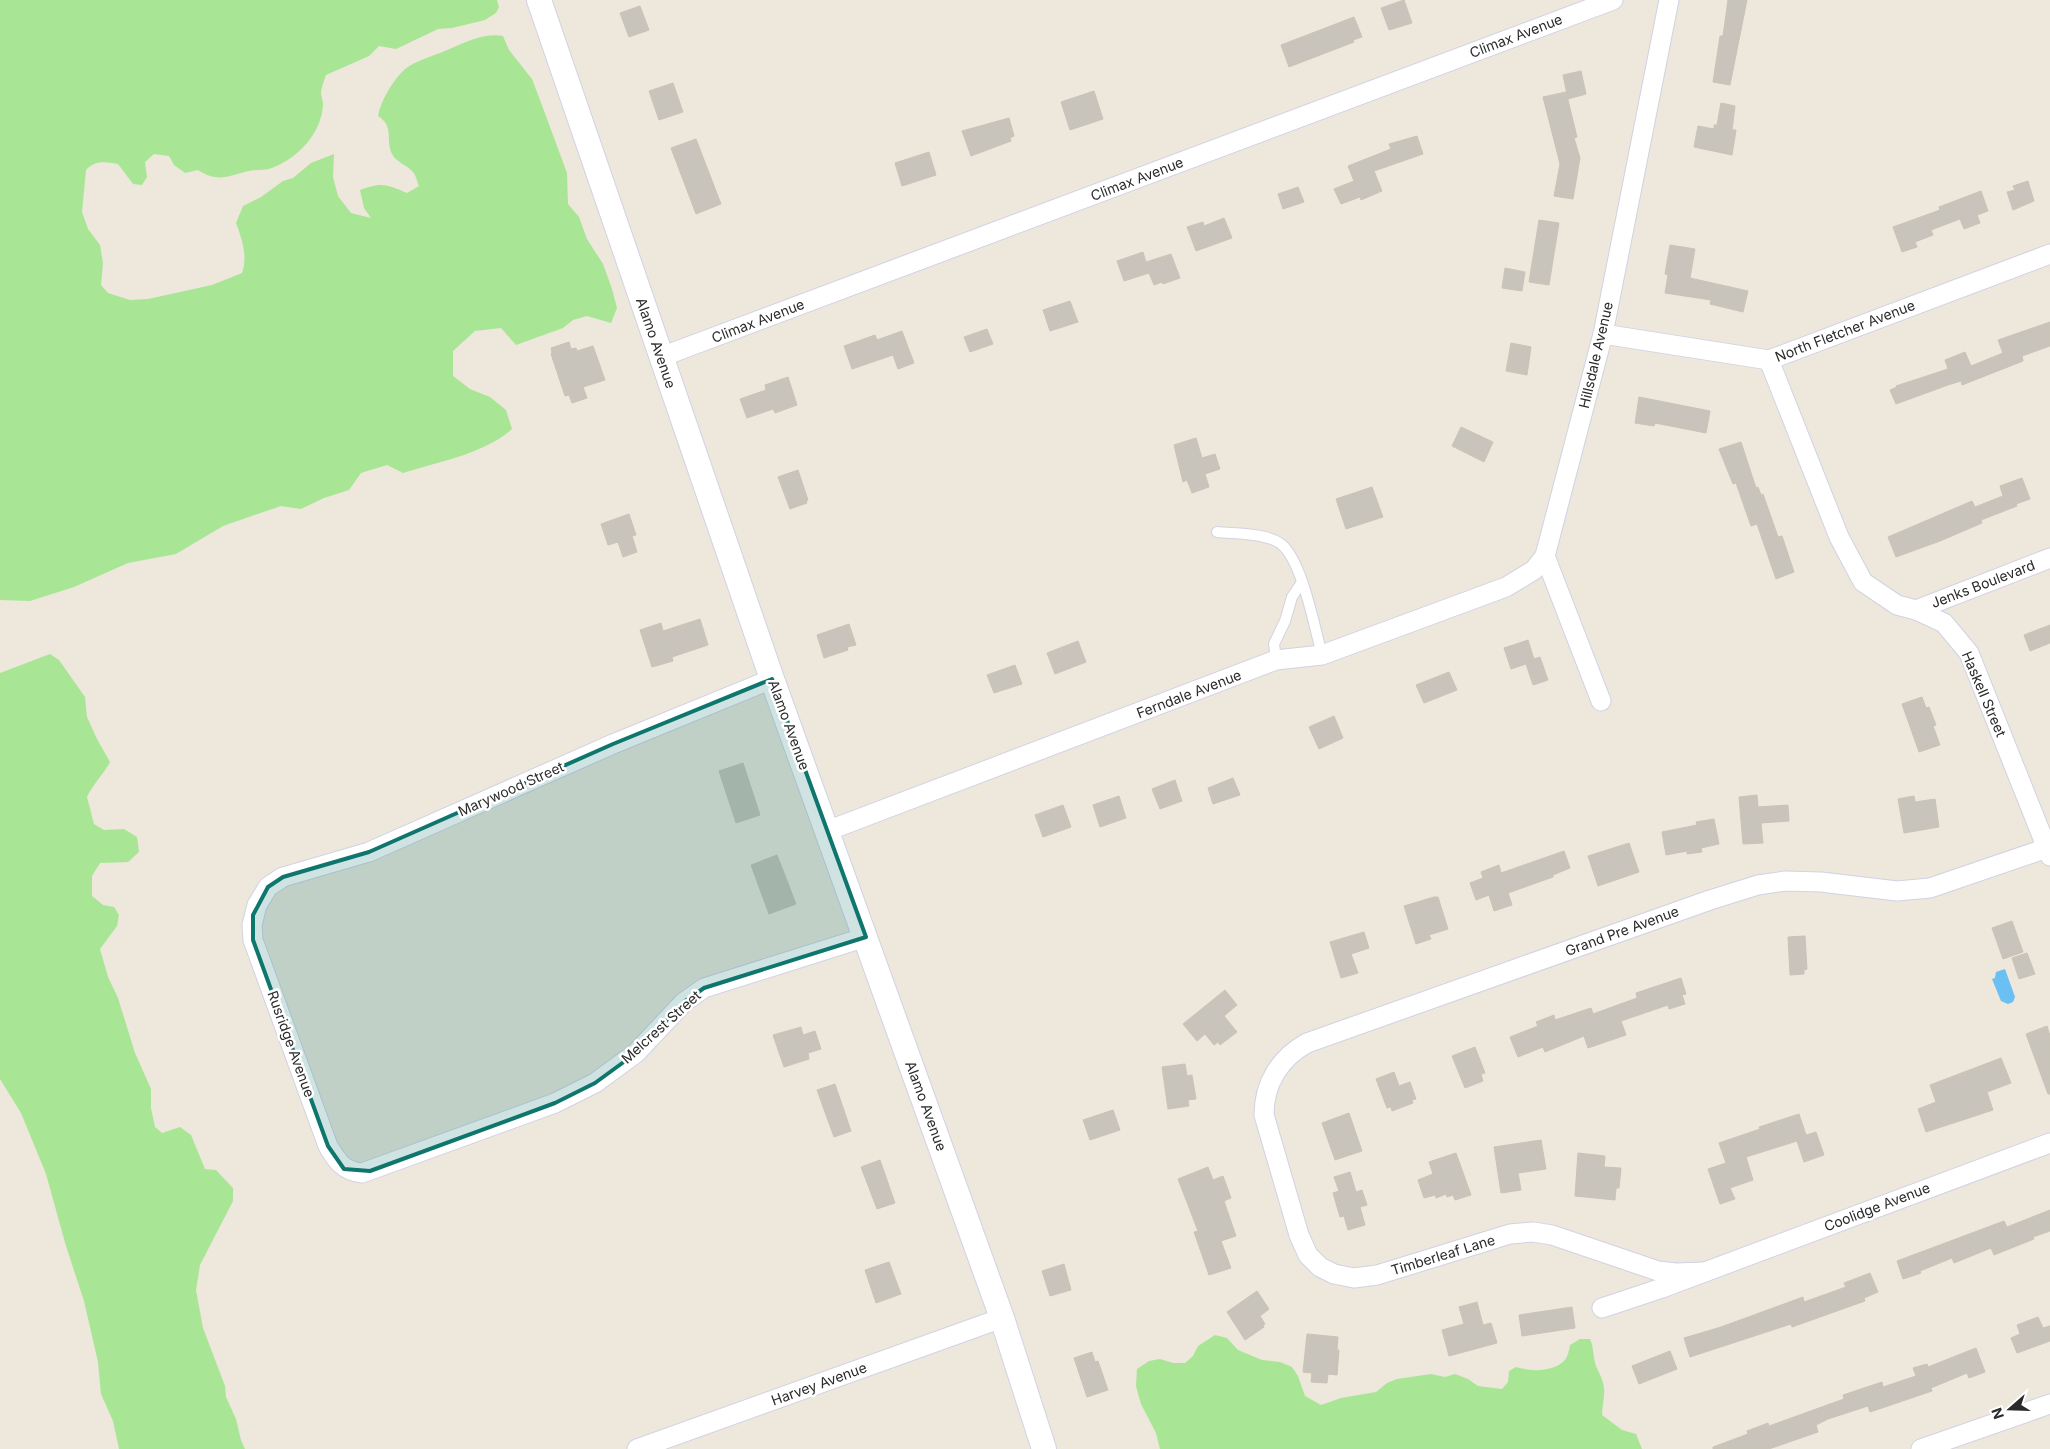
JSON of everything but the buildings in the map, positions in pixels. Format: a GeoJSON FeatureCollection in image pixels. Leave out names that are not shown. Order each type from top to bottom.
{"type":"FeatureCollection","features":[{"type":"Feature","properties":{"kind":"street","name":"Alamo Avenue"},"geometry":{"type":"LineString","coordinates":[[539,0],[772,679],[1002,1318],[1044,1449]]}},
{"type":"Feature","properties":{"kind":"street","name":"Climax Avenue"},"geometry":{"type":"LineString","coordinates":[[661,357],[1613,0]]}},
{"type":"Feature","properties":{"kind":"street","name":"Hillsdale Avenue"},"geometry":{"type":"LineString","coordinates":[[1545,556],[1602,334],[1669,0]]}},
{"type":"Feature","properties":{"kind":"street","name":"North Fletcher Avenue"},"geometry":{"type":"LineString","coordinates":[[1602,334],[1769,360],[2050,254]]}},
{"type":"Feature","properties":{"kind":"street","name":"Haskell Street"},"geometry":{"type":"LineString","coordinates":[[1769,360],[1840,537],[1863,582],[1897,605],[1916,610],[1944,623],[1969,653],[2049,850]]}},
{"type":"Feature","properties":{"kind":"street","name":"Ferndale Avenue"},"geometry":{"type":"LineString","coordinates":[[827,831],[1276,660],[1322,655],[1506,587],[1534,570],[1545,556]]}},
{"type":"Feature","properties":{"kind":"street"},"geometry":{"type":"LineString","coordinates":[[1545,556],[1601,701]]}},
{"type":"Feature","properties":{"kind":"street","name":"Jenks Boulevard"},"geometry":{"type":"LineString","coordinates":[[1916,610],[2050,558]]}},
{"type":"Feature","properties":{"kind":"street","name":"Marywood Street"},"geometry":{"type":"LineString","coordinates":[[257,905],[268,888],[283,877],[369,852],[605,747],[772,679]]}},
{"type":"Feature","properties":{"kind":"street","name":"Grand Pre Avenue"},"geometry":{"type":"LineString","coordinates":[[1270,1136],[1264,1115],[1264,1102],[1272,1077],[1294,1050],[1307,1043],[1758,884],[1785,881],[1820,882],[1897,891],[1930,888],[2049,850]]}},
{"type":"Feature","properties":{"kind":"street","name":"Rusridge Avenue"},"geometry":{"type":"LineString","coordinates":[[257,905],[252,925],[253,940],[328,1146],[337,1162],[344,1169],[353,1172]]}},
{"type":"Feature","properties":{"kind":"street","name":"Melcrest Street"},"geometry":{"type":"LineString","coordinates":[[353,1172],[370,1171],[555,1103],[594,1084],[636,1052],[684,1002],[704,988],[866,937]]}},
{"type":"Feature","properties":{"kind":"street","name":"Timberleaf Lane"},"geometry":{"type":"LineString","coordinates":[[1270,1136],[1299,1234],[1308,1255],[1320,1267],[1334,1274],[1354,1278],[1377,1275],[1510,1234],[1533,1232],[1552,1235],[1658,1271],[1676,1273],[1705,1272]]}},
{"type":"Feature","properties":{"kind":"street","name":"Coolidge Avenue"},"geometry":{"type":"LineString","coordinates":[[1602,1308],[1705,1272],[2050,1142]]}},
{"type":"Feature","properties":{"kind":"street","name":"Harvey Avenue"},"geometry":{"type":"LineString","coordinates":[[637,1449],[1002,1318]]}},
{"type":"Feature","properties":{"kind":"street"},"geometry":{"type":"LineString","coordinates":[[1921,1449],[2050,1404]]}},
{"type":"Feature","properties":{"kind":"lane"},"geometry":{"type":"LineString","coordinates":[[1217,532],[1266,537],[1281,543],[1291,555],[1302,582],[1322,655]]}},
{"type":"Feature","properties":{"kind":"lane"},"geometry":{"type":"LineString","coordinates":[[1276,660],[1274,644],[1285,621],[1292,597],[1302,582]]}},
{"type":"Feature","properties":{"kind":"highlighted area"},"geometry":{"type":"Polygon","coordinates":[[[772,679],[866,937],[704,988],[684,1002],[636,1053],[595,1083],[555,1103],[370,1171],[344,1169],[328,1146],[253,940],[253,915],[268,887],[283,877],[369,852],[613,744],[772,679]]]}},
{"type":"Feature","properties":{"kind":"green space"},"geometry":{"type":"Polygon","coordinates":[[[0,0],[497,0],[499,7],[496,13],[485,20],[452,28],[438,29],[396,49],[379,46],[369,56],[326,75],[321,92],[323,105],[318,126],[306,144],[282,164],[272,168],[217,177],[198,170],[185,173],[174,165],[169,156],[154,154],[145,162],[147,177],[142,185],[133,184],[118,164],[101,162],[90,167],[86,170],[82,212],[88,229],[100,245],[103,263],[101,285],[108,293],[130,300],[148,299],[212,285],[242,273],[244,254],[236,223],[243,206],[261,197],[283,181],[293,178],[311,163],[334,154],[333,177],[338,196],[351,213],[371,218],[364,208],[360,190],[384,185],[407,193],[419,186],[413,172],[392,154],[388,129],[383,120],[378,116],[382,103],[392,84],[405,69],[417,62],[471,40],[495,35],[503,36],[509,50],[532,79],[567,173],[568,204],[579,217],[587,239],[603,264],[612,289],[617,308],[611,323],[587,316],[573,320],[563,328],[516,345],[501,328],[475,331],[453,351],[453,376],[470,389],[490,397],[506,410],[512,429],[500,438],[474,451],[403,473],[387,465],[361,473],[349,490],[324,498],[301,509],[281,506],[223,526],[176,554],[128,563],[74,587],[30,601],[0,600],[0,0]]]}},
{"type":"Feature","properties":{"kind":"green space"},"geometry":{"type":"Polygon","coordinates":[[[50,654],[59,660],[85,697],[87,717],[110,762],[87,797],[94,824],[104,830],[124,829],[137,837],[139,852],[128,862],[100,863],[92,876],[92,896],[103,905],[114,907],[119,915],[117,926],[100,949],[135,1053],[151,1089],[151,1108],[155,1127],[162,1133],[180,1127],[191,1135],[205,1169],[216,1170],[233,1188],[233,1201],[200,1265],[196,1290],[203,1328],[225,1386],[226,1397],[236,1419],[245,1449],[119,1449],[113,1421],[101,1394],[98,1362],[84,1301],[46,1174],[21,1113],[0,1079],[0,673],[50,654]]]}},
{"type":"Feature","properties":{"kind":"green space"},"geometry":{"type":"Polygon","coordinates":[[[1215,1335],[1227,1338],[1238,1350],[1262,1360],[1280,1362],[1292,1367],[1298,1376],[1305,1396],[1321,1405],[1341,1398],[1376,1392],[1387,1383],[1397,1379],[1431,1374],[1445,1377],[1455,1374],[1468,1379],[1478,1386],[1502,1389],[1508,1382],[1509,1371],[1516,1367],[1528,1370],[1542,1370],[1555,1367],[1565,1360],[1570,1345],[1580,1339],[1590,1339],[1596,1366],[1603,1385],[1602,1415],[1622,1430],[1636,1434],[1642,1449],[1160,1449],[1156,1433],[1141,1404],[1136,1386],[1137,1369],[1149,1361],[1160,1359],[1173,1363],[1185,1363],[1193,1356],[1198,1346],[1215,1335]]]}},
{"type":"Feature","properties":{"kind":"water"},"geometry":{"type":"Polygon","coordinates":[[[2005,969],[2015,997],[2013,1002],[2008,1004],[2001,1001],[1992,979],[1995,978],[1996,972],[2005,969]]]}}]}
